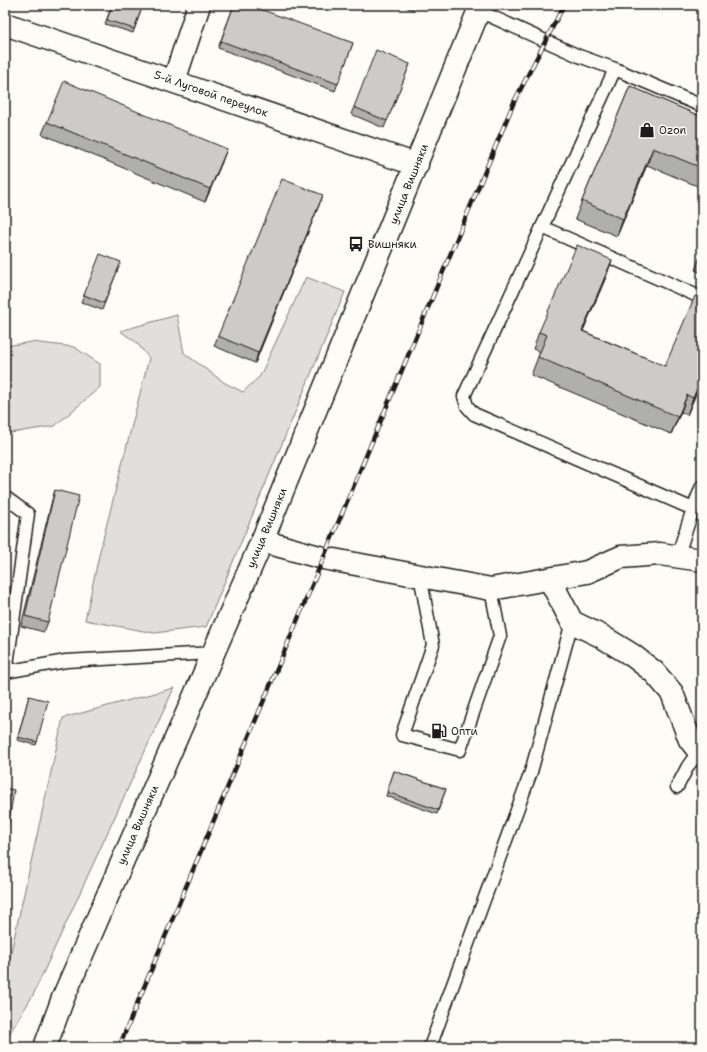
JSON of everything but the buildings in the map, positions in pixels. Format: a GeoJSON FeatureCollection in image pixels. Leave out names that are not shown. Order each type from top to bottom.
{"type":"FeatureCollection","features":[{"type":"Feature","properties":{"kind":"street"},"geometry":{"type":"LineString","coordinates":[[174,81],[199,5]]}},
{"type":"Feature","properties":{"kind":"street","name":"улица Вишняки"},"geometry":{"type":"LineString","coordinates":[[45,1047],[63,998],[262,541],[480,8]]}},
{"type":"Feature","properties":{"kind":"street","name":"5-й Луговой переулок"},"geometry":{"type":"LineString","coordinates":[[5,24],[417,165]]}},
{"type":"Feature","properties":{"kind":"street"},"geometry":{"type":"LineString","coordinates":[[262,541],[323,558],[491,589],[550,580],[587,572],[621,557],[660,554],[702,560]]}},
{"type":"Feature","properties":{"kind":"street"},"geometry":{"type":"LineString","coordinates":[[550,580],[572,622],[601,636],[632,655],[654,672],[672,693],[682,723],[700,753]]}},
{"type":"Feature","properties":{"kind":"lane"},"geometry":{"type":"LineString","coordinates":[[480,8],[579,56],[615,69],[702,106]]}},
{"type":"Feature","properties":{"kind":"lane"},"geometry":{"type":"LineString","coordinates":[[615,69],[464,396],[467,406],[474,414],[693,509]]}},
{"type":"Feature","properties":{"kind":"lane"},"geometry":{"type":"LineString","coordinates":[[542,227],[702,298]]}},
{"type":"Feature","properties":{"kind":"lane"},"geometry":{"type":"LineString","coordinates":[[677,556],[702,486]]}},
{"type":"Feature","properties":{"kind":"lane"},"geometry":{"type":"LineString","coordinates":[[5,497],[28,514],[5,672],[66,661],[213,653]]}},
{"type":"Feature","properties":{"kind":"lane"},"geometry":{"type":"LineString","coordinates":[[420,575],[433,645],[402,735],[460,750],[500,636],[491,589]]}},
{"type":"Feature","properties":{"kind":"lane"},"geometry":{"type":"LineString","coordinates":[[430,1047],[531,772],[572,622]]}},
{"type":"Feature","properties":{"kind":"lane"},"geometry":{"type":"LineString","coordinates":[[677,787],[688,766],[700,753]]}},
{"type":"Feature","properties":{"kind":"shaded area"},"geometry":{"type":"Polygon","coordinates":[[[306,277],[345,292],[206,627],[154,633],[85,620],[100,551],[149,358],[136,342],[120,331],[177,315],[184,353],[225,383],[243,392],[260,376],[306,277]]]}},
{"type":"Feature","properties":{"kind":"shaded area"},"geometry":{"type":"Polygon","coordinates":[[[32,342],[74,347],[100,364],[100,387],[55,426],[5,434],[5,346],[32,342]]]}},
{"type":"Feature","properties":{"kind":"shaded area"},"geometry":{"type":"Polygon","coordinates":[[[174,688],[33,995],[5,1041],[5,979],[63,718],[174,688]]]}},
{"type":"Feature","properties":{"kind":"railway"},"geometry":{"type":"LineString","coordinates":[[119,1047],[514,102],[564,5]]}},
{"type":"Feature","properties":{"kind":"place","name":"Ozon"},"geometry":{"type":"Point","coordinates":[647,130]}},
{"type":"Feature","properties":{"kind":"place","name":"Вишняки"},"geometry":{"type":"Point","coordinates":[356,244]}},
{"type":"Feature","properties":{"kind":"place","name":"Опти"},"geometry":{"type":"Point","coordinates":[439,731]}}]}
